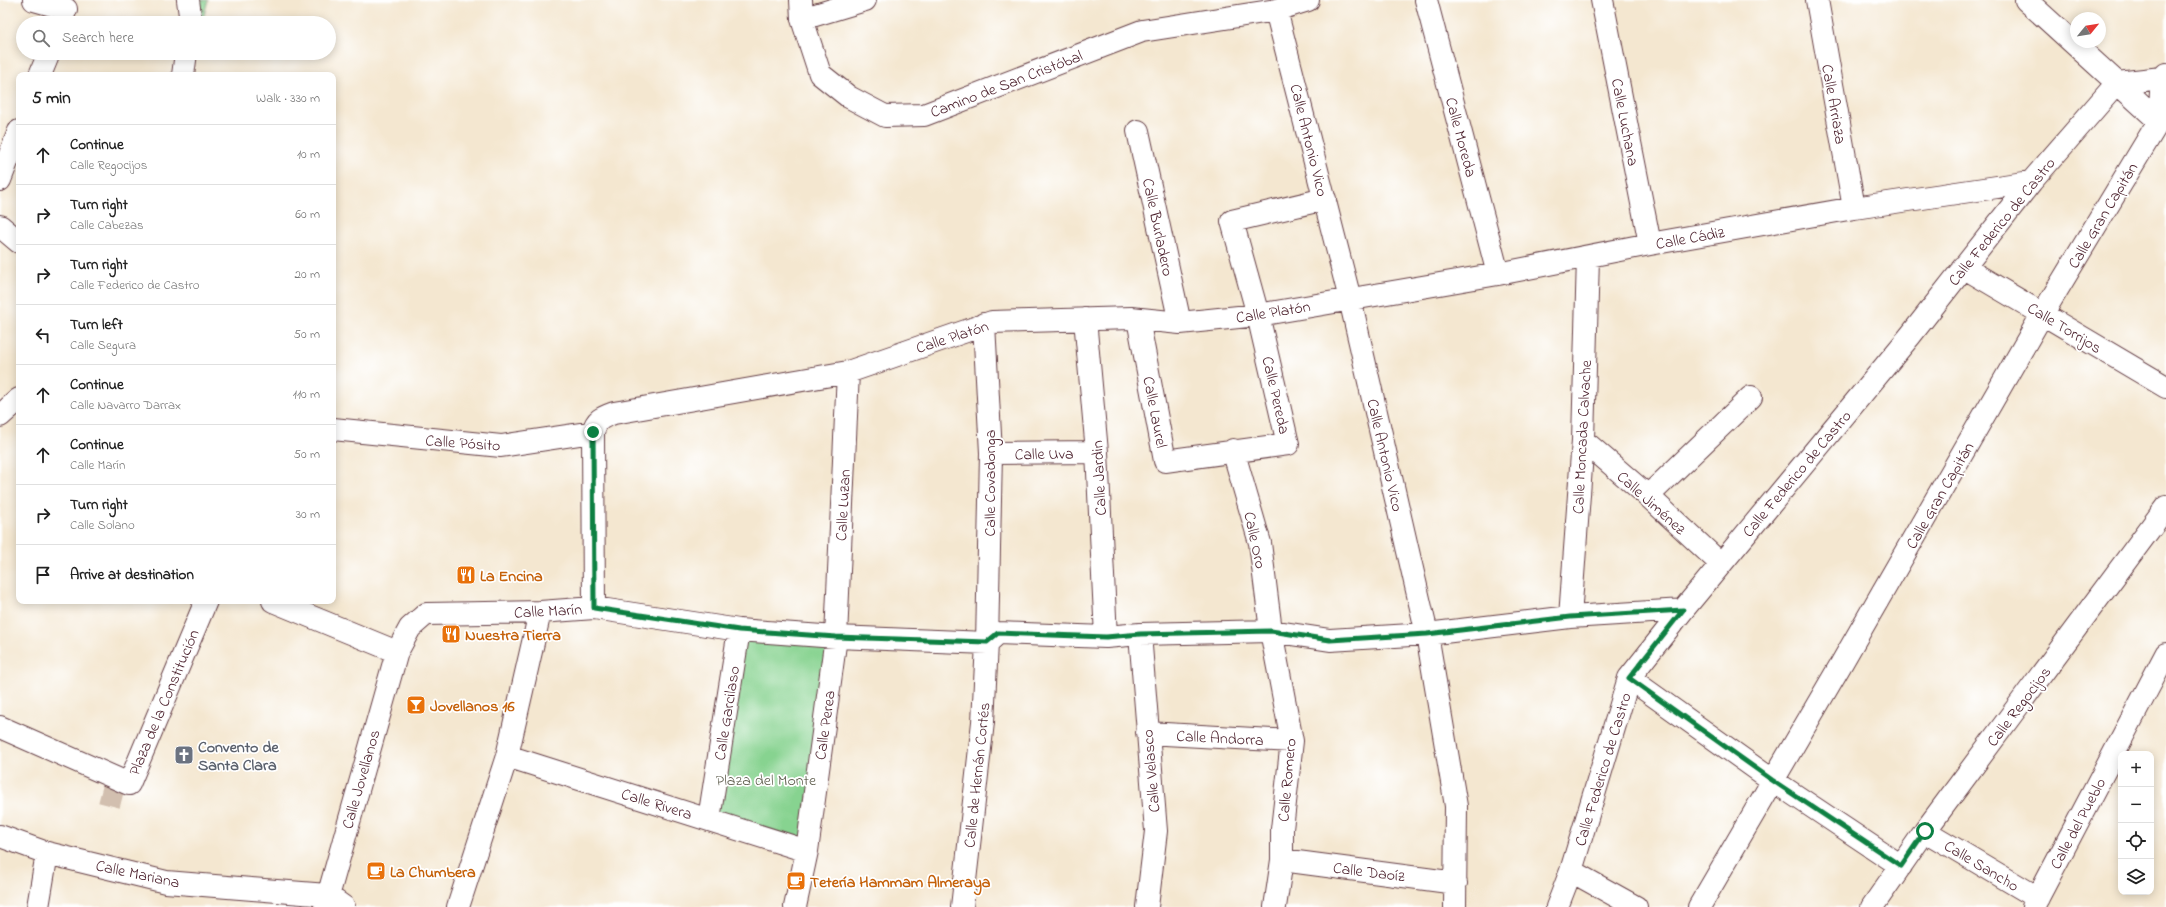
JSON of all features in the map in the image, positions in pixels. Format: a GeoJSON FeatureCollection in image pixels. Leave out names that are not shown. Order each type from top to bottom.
{"type":"FeatureCollection","features":[{"type":"Feature","properties":{"kind":"street"},"geometry":{"type":"LineString","coordinates":[[34,0],[63,16]]}},
{"type":"Feature","properties":{"kind":"street"},"geometry":{"type":"LineString","coordinates":[[188,0],[190,16]]}},
{"type":"Feature","properties":{"kind":"street"},"geometry":{"type":"LineString","coordinates":[[802,9],[865,0]]}},
{"type":"Feature","properties":{"kind":"street","name":"Camino de San Cristóbal"},"geometry":{"type":"LineString","coordinates":[[802,9],[820,74],[849,97],[885,116],[924,115],[1142,31],[1276,10],[1308,0]]}},
{"type":"Feature","properties":{"kind":"street","name":"Calle Moreda"},"geometry":{"type":"LineString","coordinates":[[1426,0],[1498,274]]}},
{"type":"Feature","properties":{"kind":"street","name":"Calle Luchana"},"geometry":{"type":"LineString","coordinates":[[1602,0],[1650,244]]}},
{"type":"Feature","properties":{"kind":"street","name":"Calle Arriaza"},"geometry":{"type":"LineString","coordinates":[[1816,0],[1854,208]]}},
{"type":"Feature","properties":{"kind":"street"},"geometry":{"type":"LineString","coordinates":[[2026,0],[2159,121]]}},
{"type":"Feature","properties":{"kind":"street","name":"Calle Antonio Vico"},"geometry":{"type":"LineString","coordinates":[[1276,10],[1350,299],[1427,634],[1456,806],[1455,907]]}},
{"type":"Feature","properties":{"kind":"street"},"geometry":{"type":"LineString","coordinates":[[41,72],[46,60]]}},
{"type":"Feature","properties":{"kind":"street"},"geometry":{"type":"LineString","coordinates":[[183,72],[185,60]]}},
{"type":"Feature","properties":{"kind":"street","name":"Calle Gran Capitán"},"geometry":{"type":"LineString","coordinates":[[1699,907],[1840,666],[2043,313],[2159,121],[2164,76],[2117,83]]}},
{"type":"Feature","properties":{"kind":"street","name":"Calle Federico de Castro"},"geometry":{"type":"LineString","coordinates":[[1557,907],[1571,871],[1629,678],[1683,610],[1910,336],[2031,182],[2117,83]]}},
{"type":"Feature","properties":{"kind":"street","name":"Calle Burladero"},"geometry":{"type":"LineString","coordinates":[[1138,131],[1180,323]]}},
{"type":"Feature","properties":{"kind":"street"},"geometry":{"type":"LineString","coordinates":[[0,180],[16,139]]}},
{"type":"Feature","properties":{"kind":"street","name":"Calle Cádiz"},"geometry":{"type":"LineString","coordinates":[[1350,299],[1498,274],[1650,244],[1854,208],[2031,182]]}},
{"type":"Feature","properties":{"kind":"street"},"geometry":{"type":"LineString","coordinates":[[1258,315],[1232,221],[1325,199]]}},
{"type":"Feature","properties":{"kind":"street","name":"Calle Moncada Calvache"},"geometry":{"type":"LineString","coordinates":[[1570,617],[1583,440],[1588,257]]}},
{"type":"Feature","properties":{"kind":"street","name":"Calle Torrijos"},"geometry":{"type":"LineString","coordinates":[[1963,267],[2166,387]]}},
{"type":"Feature","properties":{"kind":"street","name":"Calle Platón"},"geometry":{"type":"LineString","coordinates":[[593,432],[594,425],[601,417],[614,413],[848,372],[984,324],[1085,319],[1138,319],[1180,323],[1258,315],[1350,299]]}},
{"type":"Feature","properties":{"kind":"street","name":"Calle Pereda"},"geometry":{"type":"LineString","coordinates":[[1234,450],[1288,444],[1258,315]]}},
{"type":"Feature","properties":{"kind":"street","name":"Calle Jardin"},"geometry":{"type":"LineString","coordinates":[[1085,319],[1097,452],[1106,637]]}},
{"type":"Feature","properties":{"kind":"street","name":"Calle Laurel"},"geometry":{"type":"LineString","coordinates":[[1138,319],[1165,461],[1234,450]]}},
{"type":"Feature","properties":{"kind":"street","name":"Calle Covadonga"},"geometry":{"type":"LineString","coordinates":[[984,324],[991,453],[987,642]]}},
{"type":"Feature","properties":{"kind":"street","name":"Calle Luzan"},"geometry":{"type":"LineString","coordinates":[[836,637],[848,372]]}},
{"type":"Feature","properties":{"kind":"street"},"geometry":{"type":"LineString","coordinates":[[1648,496],[1752,397]]}},
{"type":"Feature","properties":{"kind":"street"},"geometry":{"type":"LineString","coordinates":[[0,416],[16,402]]}},
{"type":"Feature","properties":{"kind":"street","name":"Calle Pósito"},"geometry":{"type":"LineString","coordinates":[[336,429],[365,434],[501,446],[593,432]]}},
{"type":"Feature","properties":{"kind":"street"},"geometry":{"type":"LineString","coordinates":[[593,432],[594,608]]}},
{"type":"Feature","properties":{"kind":"street","name":"Calle Jiménez"},"geometry":{"type":"LineString","coordinates":[[1583,440],[1648,496],[1721,564]]}},
{"type":"Feature","properties":{"kind":"street","name":"Calle Oro"},"geometry":{"type":"LineString","coordinates":[[1234,450],[1260,543],[1271,631]]}},
{"type":"Feature","properties":{"kind":"street","name":"Calle Uva"},"geometry":{"type":"LineString","coordinates":[[991,453],[1097,452]]}},
{"type":"Feature","properties":{"kind":"street","name":"Calle Regocijos"},"geometry":{"type":"LineString","coordinates":[[1872,907],[1925,831],[2166,507]]}},
{"type":"Feature","properties":{"kind":"street","name":"Plaza de la Constitución"},"geometry":{"type":"LineString","coordinates":[[0,727],[129,784],[205,604]]}},
{"type":"Feature","properties":{"kind":"street"},"geometry":{"type":"LineString","coordinates":[[280,604],[397,652]]}},
{"type":"Feature","properties":{"kind":"street","name":"Calle Marín"},"geometry":{"type":"LineString","coordinates":[[397,652],[410,628],[426,614],[540,612],[594,608],[739,630],[836,637],[987,642]]}},
{"type":"Feature","properties":{"kind":"street"},"geometry":{"type":"LineString","coordinates":[[987,642],[998,633],[1106,637],[1140,634],[1271,631],[1330,640],[1427,634],[1570,617],[1683,610]]}},
{"type":"Feature","properties":{"kind":"street"},"geometry":{"type":"LineString","coordinates":[[458,907],[507,756],[540,612]]}},
{"type":"Feature","properties":{"kind":"street","name":"Calle Garcilaso"},"geometry":{"type":"LineString","coordinates":[[708,819],[739,630]]}},
{"type":"Feature","properties":{"kind":"street","name":"Calle Romero"},"geometry":{"type":"LineString","coordinates":[[1271,631],[1292,741],[1282,829],[1282,860],[1275,907]]}},
{"type":"Feature","properties":{"kind":"street","name":"Calle Velasco"},"geometry":{"type":"LineString","coordinates":[[1140,634],[1156,831],[1147,907]]}},
{"type":"Feature","properties":{"kind":"street","name":"Calle Perea"},"geometry":{"type":"LineString","coordinates":[[795,907],[807,851],[836,637]]}},
{"type":"Feature","properties":{"kind":"street","name":"Calle de Hernán Cortés"},"geometry":{"type":"LineString","coordinates":[[962,907],[983,722],[987,642]]}},
{"type":"Feature","properties":{"kind":"street","name":"Calle Jovellanos"},"geometry":{"type":"LineString","coordinates":[[332,903],[397,652]]}},
{"type":"Feature","properties":{"kind":"street","name":"Calle del Pueblo"},"geometry":{"type":"LineString","coordinates":[[2035,902],[2166,654]]}},
{"type":"Feature","properties":{"kind":"street"},"geometry":{"type":"LineString","coordinates":[[1629,678],[1772,780],[1901,866]]}},
{"type":"Feature","properties":{"kind":"street","name":"Calle Andorra"},"geometry":{"type":"LineString","coordinates":[[1147,733],[1292,741]]}},
{"type":"Feature","properties":{"kind":"street","name":"Calle Rivera"},"geometry":{"type":"LineString","coordinates":[[507,756],[807,851]]}},
{"type":"Feature","properties":{"kind":"street","name":"Calle Sancho"},"geometry":{"type":"LineString","coordinates":[[1925,831],[2035,902]]}},
{"type":"Feature","properties":{"kind":"street","name":"Calle Mariana"},"geometry":{"type":"LineString","coordinates":[[0,836],[47,853],[166,882],[332,903]]}},
{"type":"Feature","properties":{"kind":"street"},"geometry":{"type":"LineString","coordinates":[[38,907],[47,853]]}},
{"type":"Feature","properties":{"kind":"street","name":"Calle Daoíz"},"geometry":{"type":"LineString","coordinates":[[1282,860],[1456,883]]}},
{"type":"Feature","properties":{"kind":"street"},"geometry":{"type":"LineString","coordinates":[[1571,871],[1636,907]]}},
{"type":"Feature","properties":{"kind":"green space"},"geometry":{"type":"Polygon","coordinates":[[[188,0],[208,0],[204,16],[193,16],[188,0]]]}},
{"type":"Feature","properties":{"kind":"green space","name":"Plaza del Monte"},"geometry":{"type":"Polygon","coordinates":[[[739,630],[836,637],[807,851],[709,819],[739,630]]]}},
{"type":"Feature","properties":{"kind":"tunnel"},"geometry":{"type":"LineString","coordinates":[[109,805],[116,778]]}},
{"type":"Feature","properties":{"kind":"place","name":"La Encina"},"geometry":{"type":"Point","coordinates":[466,575]}},
{"type":"Feature","properties":{"kind":"place","name":"Nuestra Tierra"},"geometry":{"type":"Point","coordinates":[451,634]}},
{"type":"Feature","properties":{"kind":"place","name":"Jovellanos 16"},"geometry":{"type":"Point","coordinates":[416,705]}},
{"type":"Feature","properties":{"kind":"place","name":"Convento de Santa Clara"},"geometry":{"type":"Point","coordinates":[184,755]}},
{"type":"Feature","properties":{"kind":"place","name":"La Chumbera"},"geometry":{"type":"Point","coordinates":[376,871]}},
{"type":"Feature","properties":{"kind":"place","name":"Tetería Hammam Almeraya"},"geometry":{"type":"Point","coordinates":[796,881]}},
{"type":"Feature","properties":{"kind":"route"},"geometry":{"type":"LineString","coordinates":[[593,432],[594,608],[739,630],[836,637],[987,642],[998,633],[1106,637],[1140,634],[1271,631],[1330,640],[1427,634],[1570,617],[1683,610],[1629,678],[1772,780],[1901,866],[1925,831]]}}]}
